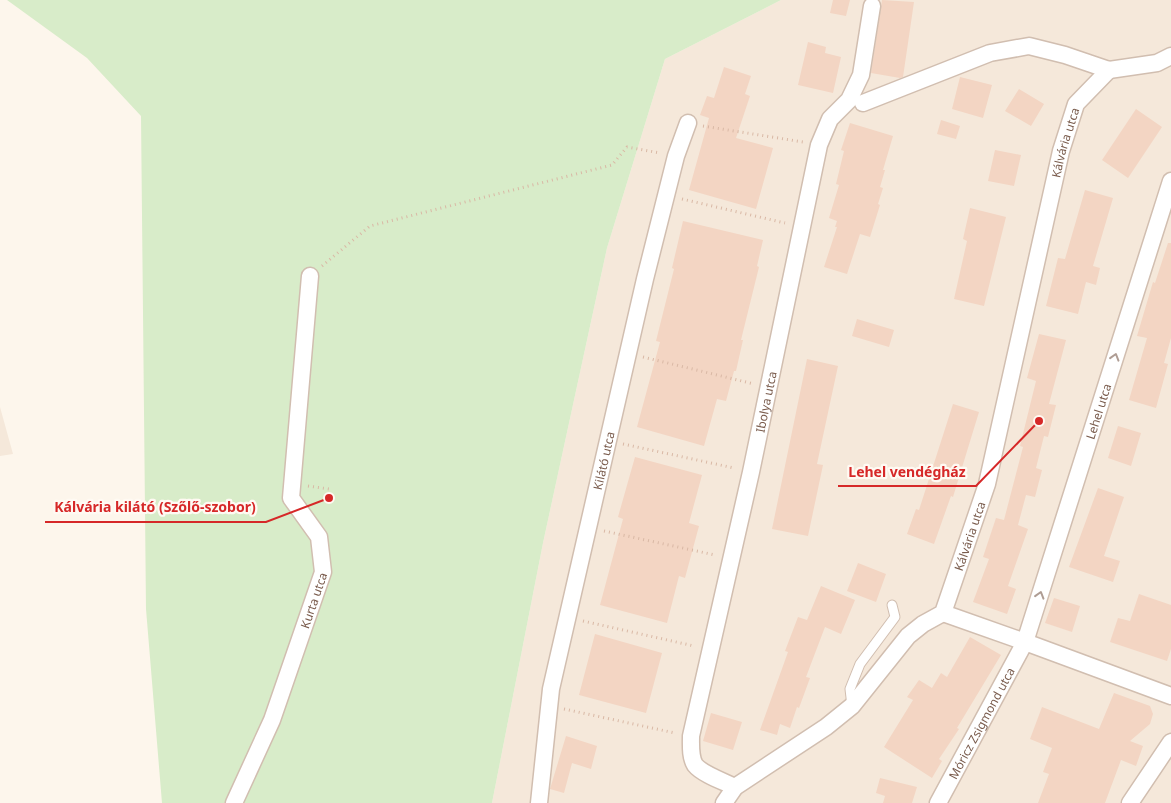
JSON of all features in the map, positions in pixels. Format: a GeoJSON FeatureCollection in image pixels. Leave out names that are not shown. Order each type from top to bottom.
{"type":"FeatureCollection","features":[{"type":"Feature","properties":{"kind":"street","name":"Ibolya utca"},"geometry":{"type":"LineString","coordinates":[[728,797],[707,773],[695,765],[690,751],[692,736],[751,472],[819,145],[830,119],[849,100],[861,75],[872,6]]}},
{"type":"Feature","properties":{"kind":"street"},"geometry":{"type":"LineString","coordinates":[[863,103],[990,53],[1029,46],[1065,55],[1109,70],[1157,63],[1171,56]]}},
{"type":"Feature","properties":{"kind":"street","name":"Kálvária utca"},"geometry":{"type":"LineString","coordinates":[[942,613],[987,484],[1061,151],[1076,104],[1109,70]]}},
{"type":"Feature","properties":{"kind":"street","name":"Kilátó utca"},"geometry":{"type":"LineString","coordinates":[[539,803],[551,689],[645,279],[676,156],[688,123]]}},
{"type":"Feature","properties":{"kind":"street","name":"Lehel utca"},"geometry":{"type":"LineString","coordinates":[[1025,642],[1171,181]]}},
{"type":"Feature","properties":{"kind":"street","name":"Kurta utca"},"geometry":{"type":"LineString","coordinates":[[234,803],[272,720],[323,572],[319,537],[291,498],[310,276]]}},
{"type":"Feature","properties":{"kind":"street"},"geometry":{"type":"LineString","coordinates":[[728,797],[826,727],[852,706],[908,636],[923,624],[942,613],[1171,696]]}},
{"type":"Feature","properties":{"kind":"street","name":"Móricz Zsigmond utca"},"geometry":{"type":"LineString","coordinates":[[938,803],[1025,642]]}},
{"type":"Feature","properties":{"kind":"street"},"geometry":{"type":"LineString","coordinates":[[1133,802],[1171,742]]}},
{"type":"Feature","properties":{"kind":"lane"},"geometry":{"type":"LineString","coordinates":[[852,706],[850,689],[860,664],[895,616],[892,605]]}},
{"type":"Feature","properties":{"kind":"path"},"geometry":{"type":"LineString","coordinates":[[688,123],[819,145]]}},
{"type":"Feature","properties":{"kind":"path"},"geometry":{"type":"LineString","coordinates":[[310,276],[370,226],[612,165],[627,147],[676,156]]}},
{"type":"Feature","properties":{"kind":"path"},"geometry":{"type":"LineString","coordinates":[[667,196],[802,227]]}},
{"type":"Feature","properties":{"kind":"path"},"geometry":{"type":"LineString","coordinates":[[628,353],[769,388]]}},
{"type":"Feature","properties":{"kind":"path"},"geometry":{"type":"LineString","coordinates":[[608,441],[751,472]]}},
{"type":"Feature","properties":{"kind":"path"},"geometry":{"type":"LineString","coordinates":[[589,527],[732,559]]}},
{"type":"Feature","properties":{"kind":"path"},"geometry":{"type":"LineString","coordinates":[[568,618],[712,650]]}},
{"type":"Feature","properties":{"kind":"path"},"geometry":{"type":"LineString","coordinates":[[549,706],[692,736]]}},
{"type":"Feature","properties":{"kind":"shaded area"},"geometry":{"type":"Polygon","coordinates":[[[781,0],[1171,0],[1171,803],[492,803],[543,543],[607,248],[665,59],[781,0]]]}},
{"type":"Feature","properties":{"kind":"shaded area"},"geometry":{"type":"Polygon","coordinates":[[[0,407],[13,454],[0,456],[0,407]]]}},
{"type":"Feature","properties":{"kind":"green space"},"geometry":{"type":"Polygon","coordinates":[[[7,0],[781,0],[665,59],[607,248],[543,543],[492,803],[162,803],[146,609],[141,116],[87,58],[7,0]]]}},
{"type":"Feature","properties":{"kind":"building"},"geometry":{"type":"Polygon","coordinates":[[[833,0],[850,0],[846,16],[830,13],[833,0]]]}},
{"type":"Feature","properties":{"kind":"building"},"geometry":{"type":"Polygon","coordinates":[[[882,0],[914,2],[903,77],[900,78],[871,73],[882,0]]]}},
{"type":"Feature","properties":{"kind":"building"},"geometry":{"type":"Polygon","coordinates":[[[808,42],[826,47],[825,53],[841,57],[833,93],[798,85],[808,42]]]}},
{"type":"Feature","properties":{"kind":"building"},"geometry":{"type":"Polygon","coordinates":[[[724,67],[751,76],[745,94],[750,96],[736,138],[773,148],[756,209],[689,190],[709,118],[700,115],[707,96],[714,98],[724,67]]]}},
{"type":"Feature","properties":{"kind":"building"},"geometry":{"type":"Polygon","coordinates":[[[960,77],[992,85],[983,118],[952,109],[960,77]]]}},
{"type":"Feature","properties":{"kind":"building"},"geometry":{"type":"Polygon","coordinates":[[[1019,89],[1044,104],[1031,126],[1005,111],[1019,89]]]}},
{"type":"Feature","properties":{"kind":"building"},"geometry":{"type":"Polygon","coordinates":[[[1136,109],[1162,127],[1128,178],[1102,160],[1136,109]]]}},
{"type":"Feature","properties":{"kind":"building"},"geometry":{"type":"Polygon","coordinates":[[[941,120],[960,126],[956,139],[937,134],[941,120]]]}},
{"type":"Feature","properties":{"kind":"building"},"geometry":{"type":"Polygon","coordinates":[[[850,123],[893,136],[883,170],[885,170],[880,187],[883,188],[878,204],[880,205],[870,237],[860,234],[847,274],[824,267],[837,227],[835,227],[837,221],[829,218],[839,185],[836,184],[844,151],[841,150],[850,123]]]}},
{"type":"Feature","properties":{"kind":"building"},"geometry":{"type":"Polygon","coordinates":[[[995,150],[1021,155],[1014,186],[988,181],[995,150]]]}},
{"type":"Feature","properties":{"kind":"building"},"geometry":{"type":"Polygon","coordinates":[[[1085,190],[1113,198],[1093,266],[1100,268],[1096,285],[1086,282],[1078,314],[1046,306],[1058,258],[1065,259],[1085,190]]]}},
{"type":"Feature","properties":{"kind":"building"},"geometry":{"type":"Polygon","coordinates":[[[970,208],[1006,217],[984,306],[954,299],[967,241],[963,239],[970,208]]]}},
{"type":"Feature","properties":{"kind":"building"},"geometry":{"type":"Polygon","coordinates":[[[683,221],[763,240],[757,266],[759,267],[741,340],[743,340],[736,371],[734,371],[726,401],[717,399],[704,446],[637,427],[660,342],[656,341],[674,269],[672,268],[683,221]]]}},
{"type":"Feature","properties":{"kind":"building"},"geometry":{"type":"Polygon","coordinates":[[[1168,243],[1171,243],[1171,338],[1164,363],[1168,364],[1156,408],[1129,400],[1147,338],[1137,336],[1153,282],[1155,283],[1168,243]]]}},
{"type":"Feature","properties":{"kind":"building"},"geometry":{"type":"Polygon","coordinates":[[[857,319],[894,330],[889,347],[852,336],[857,319]]]}},
{"type":"Feature","properties":{"kind":"building"},"geometry":{"type":"Polygon","coordinates":[[[1039,334],[1066,340],[1049,404],[1056,405],[1048,437],[1044,436],[1036,468],[1042,470],[1035,497],[1026,495],[1018,525],[1028,529],[1008,586],[1016,589],[1007,614],[973,602],[989,559],[983,557],[996,518],[1004,520],[1023,447],[1020,446],[1036,381],[1027,378],[1039,334]]]}},
{"type":"Feature","properties":{"kind":"building"},"geometry":{"type":"Polygon","coordinates":[[[807,359],[838,366],[817,464],[823,465],[808,536],[772,529],[807,359]]]}},
{"type":"Feature","properties":{"kind":"building"},"geometry":{"type":"Polygon","coordinates":[[[953,404],[979,412],[953,497],[951,496],[934,544],[907,534],[916,509],[919,510],[953,404]]]}},
{"type":"Feature","properties":{"kind":"building"},"geometry":{"type":"Polygon","coordinates":[[[1118,426],[1141,433],[1131,466],[1108,458],[1118,426]]]}},
{"type":"Feature","properties":{"kind":"building"},"geometry":{"type":"Polygon","coordinates":[[[635,457],[702,475],[689,523],[699,526],[685,578],[679,576],[667,623],[600,605],[623,519],[618,517],[635,457]]]}},
{"type":"Feature","properties":{"kind":"building"},"geometry":{"type":"Polygon","coordinates":[[[1098,488],[1124,497],[1104,556],[1120,561],[1113,582],[1069,567],[1098,488]]]}},
{"type":"Feature","properties":{"kind":"building"},"geometry":{"type":"Polygon","coordinates":[[[858,563],[886,574],[876,602],[847,591],[858,563]]]}},
{"type":"Feature","properties":{"kind":"building"},"geometry":{"type":"Polygon","coordinates":[[[821,586],[855,600],[841,634],[825,627],[806,677],[810,678],[790,728],[780,724],[777,735],[760,730],[788,652],[785,651],[798,617],[807,620],[821,586]]]}},
{"type":"Feature","properties":{"kind":"building"},"geometry":{"type":"Polygon","coordinates":[[[1139,594],[1171,605],[1171,649],[1167,661],[1110,642],[1118,618],[1130,621],[1139,594]]]}},
{"type":"Feature","properties":{"kind":"building"},"geometry":{"type":"Polygon","coordinates":[[[1054,598],[1080,606],[1072,632],[1045,623],[1054,598]]]}},
{"type":"Feature","properties":{"kind":"building"},"geometry":{"type":"Polygon","coordinates":[[[595,634],[662,653],[646,713],[579,695],[595,634]]]}},
{"type":"Feature","properties":{"kind":"building"},"geometry":{"type":"Polygon","coordinates":[[[970,637],[1001,655],[957,728],[959,729],[939,759],[942,761],[932,778],[884,747],[913,700],[907,697],[919,680],[932,688],[941,673],[947,677],[970,637]]]}},
{"type":"Feature","properties":{"kind":"building"},"geometry":{"type":"Polygon","coordinates":[[[1114,693],[1150,706],[1153,714],[1150,724],[1130,741],[1143,746],[1136,766],[1121,760],[1105,803],[1038,803],[1049,774],[1043,772],[1052,748],[1030,739],[1042,707],[1099,729],[1114,693]]]}},
{"type":"Feature","properties":{"kind":"building"},"geometry":{"type":"Polygon","coordinates":[[[711,713],[742,722],[733,750],[703,741],[711,713]]]}},
{"type":"Feature","properties":{"kind":"building"},"geometry":{"type":"Polygon","coordinates":[[[566,736],[597,746],[591,769],[572,763],[564,793],[550,789],[566,736]]]}},
{"type":"Feature","properties":{"kind":"building"},"geometry":{"type":"Polygon","coordinates":[[[880,778],[917,787],[912,803],[883,803],[885,796],[876,793],[880,778]]]}},
{"type":"Feature","properties":{"kind":"place","name":"Lehel vendégház"},"geometry":{"type":"Point","coordinates":[1039,421]}},
{"type":"Feature","properties":{"kind":"place","name":"Kálvária kilátó (Szőlő-szobor)"},"geometry":{"type":"Point","coordinates":[329,498]}}]}
